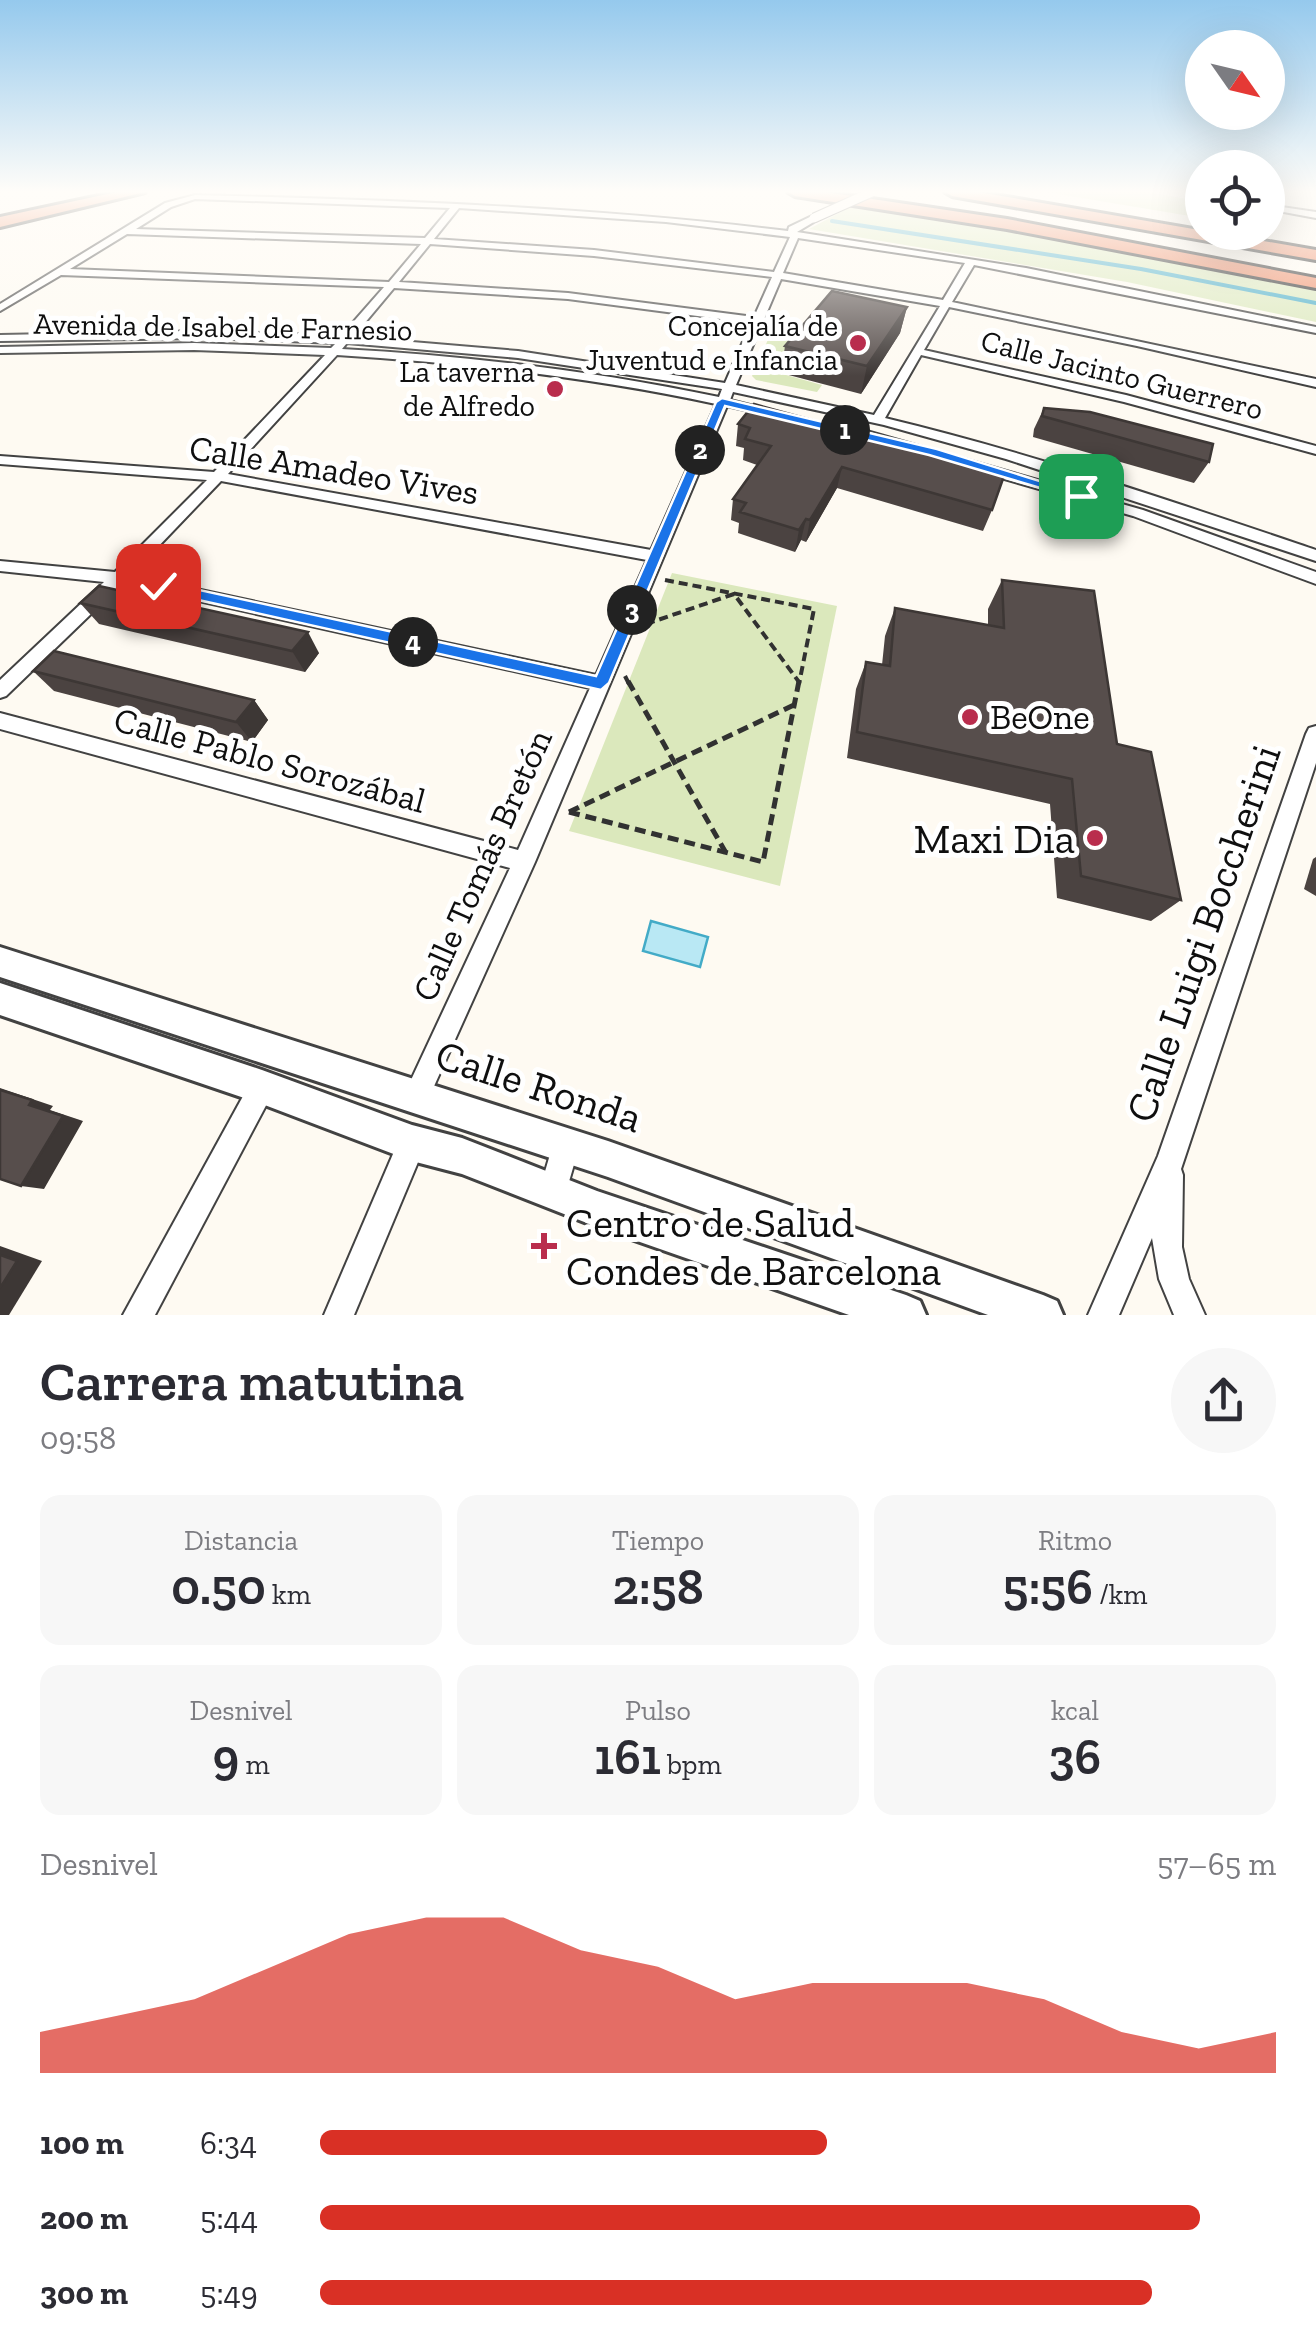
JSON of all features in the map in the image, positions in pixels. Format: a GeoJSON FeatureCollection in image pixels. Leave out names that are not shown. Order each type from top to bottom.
{"type":"FeatureCollection","features":[{"type":"Feature","properties":{"kind":"highway"},"geometry":{"type":"LineString","coordinates":[[1161,253],[1316,283]]}},
{"type":"Feature","properties":{"kind":"highway"},"geometry":{"type":"LineString","coordinates":[[1226,253],[1316,271]]}},
{"type":"Feature","properties":{"kind":"street"},"geometry":{"type":"LineString","coordinates":[[0,317],[95,253]]}},
{"type":"Feature","properties":{"kind":"street"},"geometry":{"type":"LineString","coordinates":[[0,691],[121,578],[220,477],[346,340],[418,253]]}},
{"type":"Feature","properties":{"kind":"street"},"geometry":{"type":"LineString","coordinates":[[602,253],[778,275],[945,303],[1316,383]]}},
{"type":"Feature","properties":{"kind":"street","name":"Calle Tomás Bretón"},"geometry":{"type":"LineString","coordinates":[[418,1095],[524,862],[785,253]]}},
{"type":"Feature","properties":{"kind":"street"},"geometry":{"type":"LineString","coordinates":[[920,253],[1316,330]]}},
{"type":"Feature","properties":{"kind":"street"},"geometry":{"type":"LineString","coordinates":[[876,420],[971,261]]}},
{"type":"Feature","properties":{"kind":"street"},"geometry":{"type":"LineString","coordinates":[[0,308],[66,272],[394,283],[568,296],[757,322]]}},
{"type":"Feature","properties":{"kind":"street","name":"Avenida de Isabel de Farnesio"},"geometry":{"type":"LineString","coordinates":[[0,338],[346,340],[535,356],[729,387],[876,420],[1040,464],[1316,556]]}},
{"type":"Feature","properties":{"kind":"street","name":"Avenida de Isabel de Farnesio"},"geometry":{"type":"LineString","coordinates":[[0,350],[334,352],[526,369],[806,420]]}},
{"type":"Feature","properties":{"kind":"street","name":"Calle Jacinto Guerrero"},"geometry":{"type":"LineString","coordinates":[[916,352],[1126,400],[1316,450]]}},
{"type":"Feature","properties":{"kind":"street"},"geometry":{"type":"LineString","coordinates":[[838,428],[1138,513],[1316,578]]}},
{"type":"Feature","properties":{"kind":"street","name":"Calle Amadeo Vives"},"geometry":{"type":"LineString","coordinates":[[0,460],[220,477],[655,556]]}},
{"type":"Feature","properties":{"kind":"street"},"geometry":{"type":"LineString","coordinates":[[0,566],[121,578],[601,683]]}},
{"type":"Feature","properties":{"kind":"street","name":"Calle Pablo Sorozábal"},"geometry":{"type":"LineString","coordinates":[[0,721],[524,862]]}},
{"type":"Feature","properties":{"kind":"street","name":"Calle Luigi Boccherini"},"geometry":{"type":"LineString","coordinates":[[1103,1315],[1171,1160],[1316,734]]}},
{"type":"Feature","properties":{"kind":"street","name":"Calle Ronda"},"geometry":{"type":"LineString","coordinates":[[0,962],[566,1144],[1043,1315]]}},
{"type":"Feature","properties":{"kind":"street"},"geometry":{"type":"LineString","coordinates":[[0,1000],[412,1143],[462,1156],[553,1192],[906,1315]]}},
{"type":"Feature","properties":{"kind":"street"},"geometry":{"type":"LineString","coordinates":[[138,1315],[262,1088]]}},
{"type":"Feature","properties":{"kind":"street"},"geometry":{"type":"LineString","coordinates":[[339,1315],[412,1143]]}},
{"type":"Feature","properties":{"kind":"street"},"geometry":{"type":"LineString","coordinates":[[553,1192],[566,1144]]}},
{"type":"Feature","properties":{"kind":"street","name":"Calle Luigi Boccherini"},"geometry":{"type":"LineString","coordinates":[[1171,1160],[1165,1244],[1171,1280],[1190,1315]]}},
{"type":"Feature","properties":{"kind":"path"},"geometry":{"type":"LineString","coordinates":[[664,580],[814,610],[763,862],[569,812],[794,705]]}},
{"type":"Feature","properties":{"kind":"path"},"geometry":{"type":"LineString","coordinates":[[646,624],[734,594]]}},
{"type":"Feature","properties":{"kind":"path"},"geometry":{"type":"LineString","coordinates":[[734,594],[799,682]]}},
{"type":"Feature","properties":{"kind":"path"},"geometry":{"type":"LineString","coordinates":[[625,676],[726,853]]}},
{"type":"Feature","properties":{"kind":"green space"},"geometry":{"type":"Polygon","coordinates":[[[955,253],[1133,253],[1160,258],[1316,290],[1316,322],[1127,282],[955,253]]]}},
{"type":"Feature","properties":{"kind":"green space"},"geometry":{"type":"Polygon","coordinates":[[[794,324],[828,332],[797,352],[779,373],[822,385],[817,392],[752,376],[774,326],[788,329],[794,324]]]}},
{"type":"Feature","properties":{"kind":"green space"},"geometry":{"type":"Polygon","coordinates":[[[672,573],[837,606],[780,886],[569,831],[672,573]]]}},
{"type":"Feature","properties":{"kind":"water"},"geometry":{"type":"Polygon","coordinates":[[[651,921],[708,937],[700,967],[643,951],[651,921]]]}},
{"type":"Feature","properties":{"kind":"building"},"geometry":{"type":"Polygon","coordinates":[[[832,291],[907,307],[867,366],[785,346],[832,291]]]}},
{"type":"Feature","properties":{"kind":"building"},"geometry":{"type":"Polygon","coordinates":[[[754,404],[1005,473],[992,510],[842,467],[810,520],[806,519],[799,530],[740,512],[746,503],[733,499],[771,446],[745,439],[750,428],[738,424],[754,404]]]}},
{"type":"Feature","properties":{"kind":"building"},"geometry":{"type":"Polygon","coordinates":[[[1044,408],[1090,412],[1213,444],[1209,462],[1042,416],[1044,408]]]}},
{"type":"Feature","properties":{"kind":"building"},"geometry":{"type":"Polygon","coordinates":[[[1002,580],[1094,591],[1117,744],[1151,752],[1181,900],[1081,876],[1072,779],[857,732],[866,662],[890,666],[895,608],[1004,628],[1002,580]]]}},
{"type":"Feature","properties":{"kind":"building"},"geometry":{"type":"Polygon","coordinates":[[[99,586],[308,632],[292,651],[80,603],[99,586]]]}},
{"type":"Feature","properties":{"kind":"building"},"geometry":{"type":"Polygon","coordinates":[[[54,651],[254,700],[236,722],[33,671],[54,651]]]}},
{"type":"Feature","properties":{"kind":"building"},"geometry":{"type":"Polygon","coordinates":[[[0,1090],[63,1116],[21,1186],[0,1179],[0,1090]]]}},
{"type":"Feature","properties":{"kind":"building"},"geometry":{"type":"Polygon","coordinates":[[[0,1255],[17,1261],[0,1288],[0,1255]]]}},
{"type":"Feature","properties":{"kind":"waterway"},"geometry":{"type":"LineString","coordinates":[[1040,253],[1316,303]]}},
{"type":"Feature","properties":{"kind":"place","name":"Concejalía de Juventud e Infancia"},"geometry":{"type":"Point","coordinates":[858,343]}},
{"type":"Feature","properties":{"kind":"place","name":"La taverna de Alfredo"},"geometry":{"type":"Point","coordinates":[555,389]}},
{"type":"Feature","properties":{"kind":"place","name":"BeOne"},"geometry":{"type":"Point","coordinates":[970,717]}},
{"type":"Feature","properties":{"kind":"place","name":"Maxi Dia"},"geometry":{"type":"Point","coordinates":[1095,838]}},
{"type":"Feature","properties":{"kind":"place","name":"Centro de Salud Condes de Barcelona"},"geometry":{"type":"Point","coordinates":[544,1246]}},
{"type":"Feature","properties":{"kind":"route"},"geometry":{"type":"LineString","coordinates":[[158,586],[601,683],[722,402],[932,452],[1081,496]]}}]}
